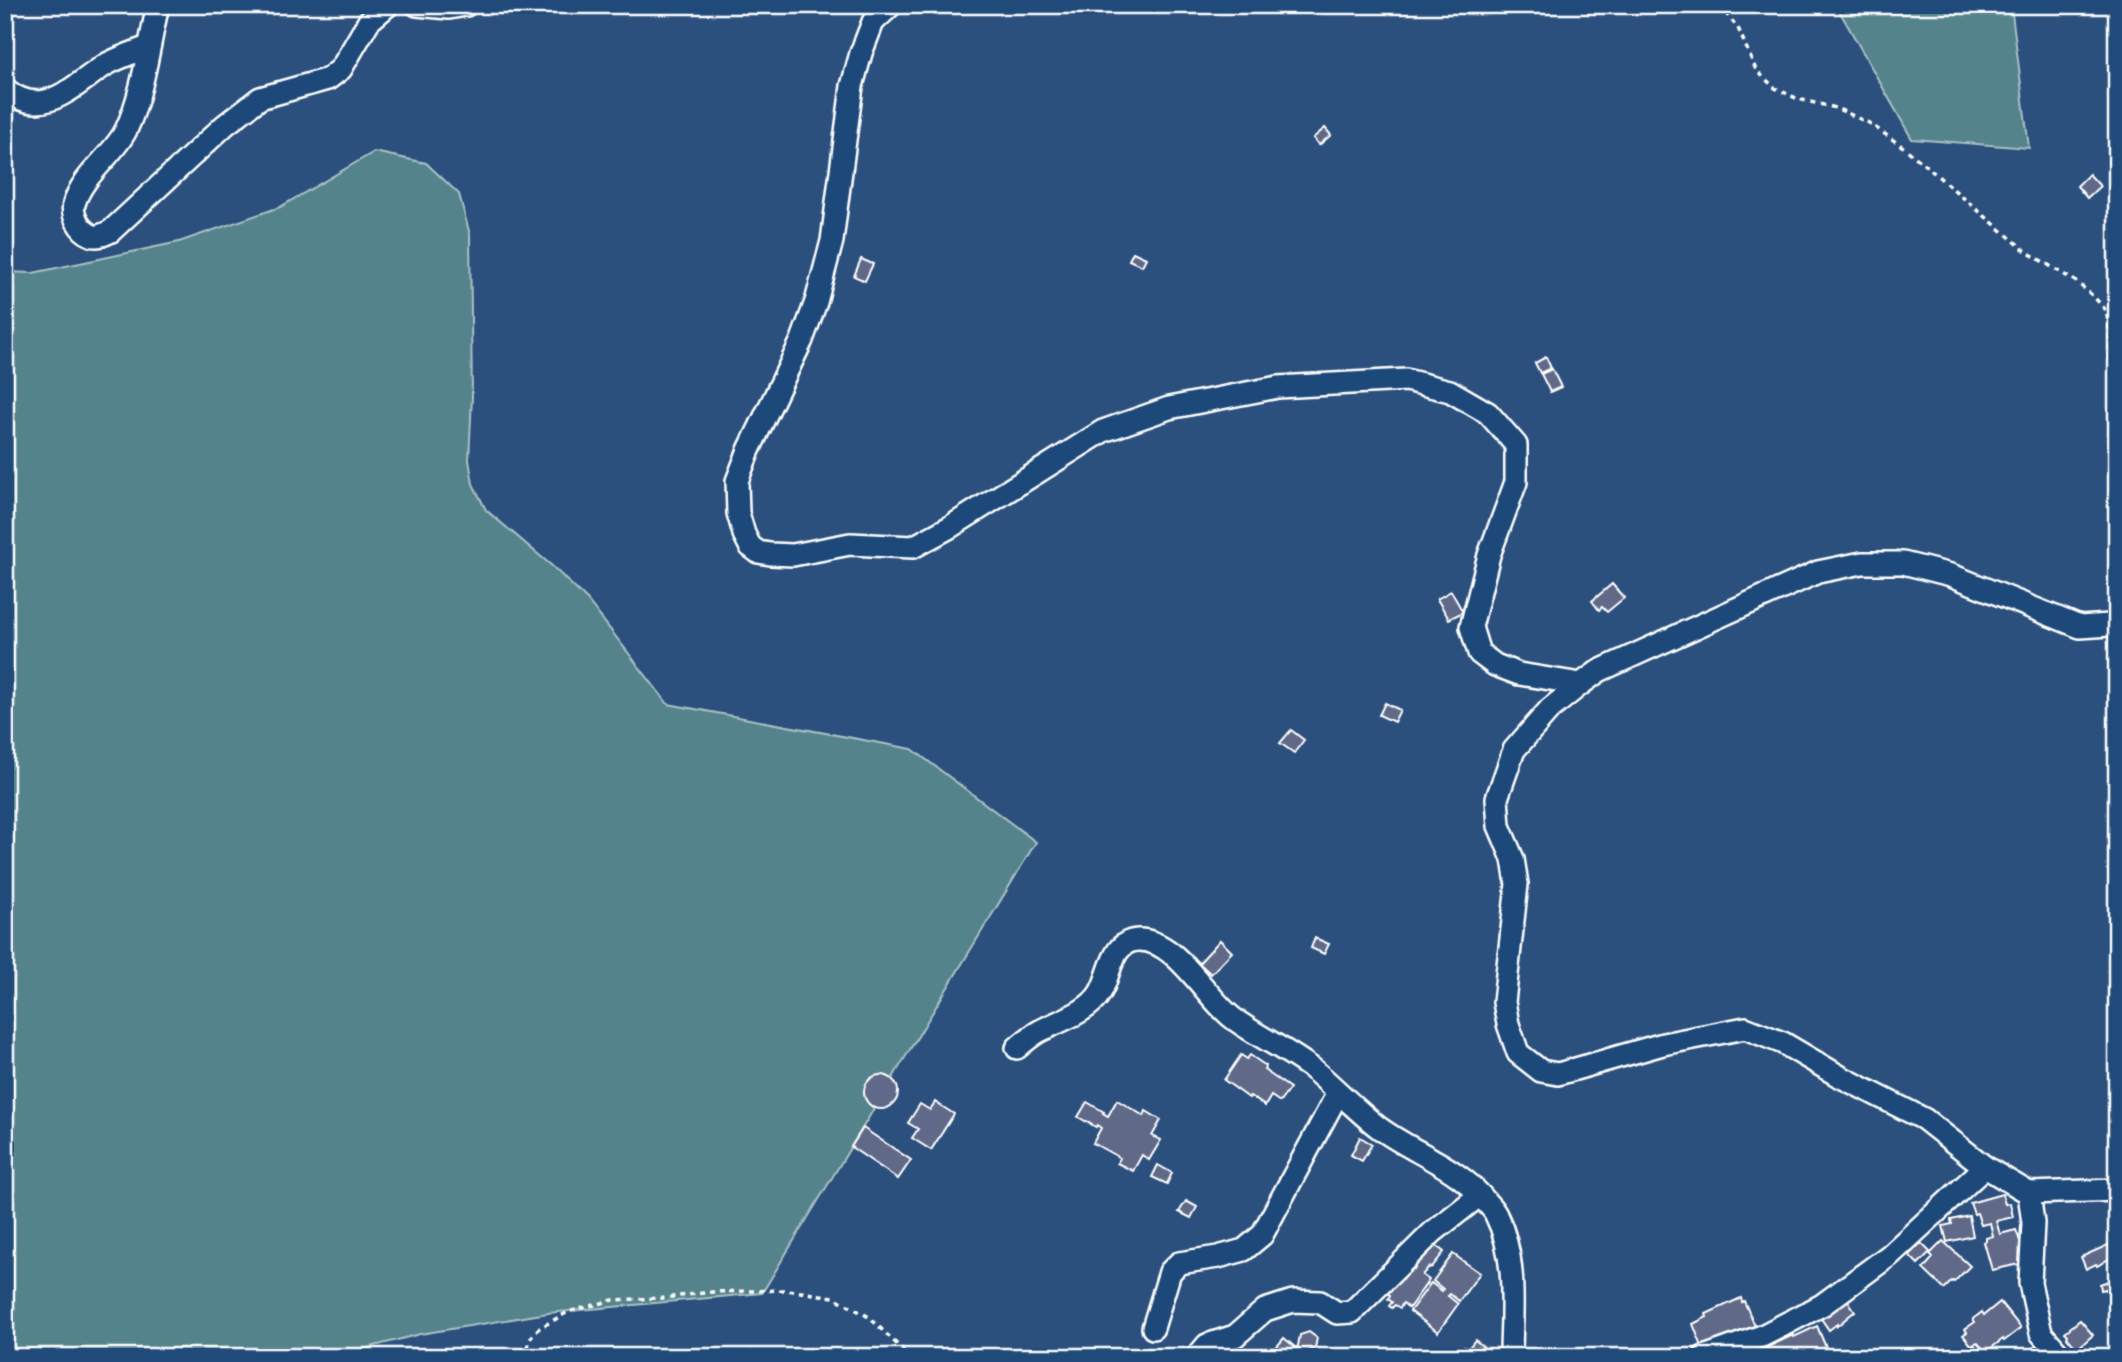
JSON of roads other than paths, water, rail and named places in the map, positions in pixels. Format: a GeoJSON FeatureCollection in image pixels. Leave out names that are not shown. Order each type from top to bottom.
{"type":"FeatureCollection","features":[{"type":"Feature","properties":{"kind":"street"},"geometry":{"type":"LineString","coordinates":[[158,5],[135,104],[125,132],[82,188],[73,206],[75,220],[91,235],[102,236],[111,232],[225,124],[260,98],[328,79],[341,69],[369,21],[387,5]]}},
{"type":"Feature","properties":{"kind":"street"},"geometry":{"type":"LineString","coordinates":[[417,5],[449,8],[467,5]]}},
{"type":"Feature","properties":{"kind":"street"},"geometry":{"type":"LineString","coordinates":[[891,5],[873,22],[852,86],[832,241],[816,302],[802,340],[737,481],[738,513],[750,547],[758,552],[793,555],[850,544],[913,547],[950,527],[1102,431],[1169,408],[1278,387],[1406,380],[1450,391],[1488,413],[1516,445],[1516,482],[1489,555],[1471,627],[1479,653],[1495,665],[1519,674],[1581,684]]}},
{"type":"Feature","properties":{"kind":"street"},"geometry":{"type":"LineString","coordinates":[[5,89],[16,98],[32,103],[50,100],[77,87],[108,64],[148,47]]}},
{"type":"Feature","properties":{"kind":"street"},"geometry":{"type":"LineString","coordinates":[[2117,623],[2080,627],[1951,575],[1903,563],[1862,563],[1818,572],[1599,671],[1550,709],[1514,750],[1497,798],[1499,826],[1513,859],[1517,884],[1504,1002],[1518,1053],[1541,1071],[1558,1074],[1662,1044],[1745,1028],[1783,1043],[1839,1076],[1924,1119],[1985,1167],[2029,1193],[2117,1190]]}},
{"type":"Feature","properties":{"kind":"street"},"geometry":{"type":"LineString","coordinates":[[1017,1048],[1035,1033],[1084,1009],[1100,993],[1112,961],[1124,945],[1137,940],[1154,943],[1169,950],[1213,1000],[1233,1018],[1313,1069],[1380,1128],[1440,1162],[1480,1195],[1496,1213],[1506,1244],[1513,1293],[1511,1351],[1508,1357]]}},
{"type":"Feature","properties":{"kind":"street"},"geometry":{"type":"LineString","coordinates":[[1153,1328],[1170,1272],[1179,1263],[1244,1250],[1262,1235],[1338,1093]]}},
{"type":"Feature","properties":{"kind":"street"},"geometry":{"type":"LineString","coordinates":[[1704,1357],[1762,1336],[1822,1305],[1889,1255],[1985,1167]]}},
{"type":"Feature","properties":{"kind":"street"},"geometry":{"type":"LineString","coordinates":[[2029,1193],[2033,1223],[2031,1283],[2041,1333],[2062,1357]]}},
{"type":"Feature","properties":{"kind":"street"},"geometry":{"type":"LineString","coordinates":[[1197,1357],[1207,1345],[1235,1336],[1265,1310],[1293,1301],[1320,1302],[1337,1313],[1352,1312],[1433,1232],[1480,1195]]}}]}
